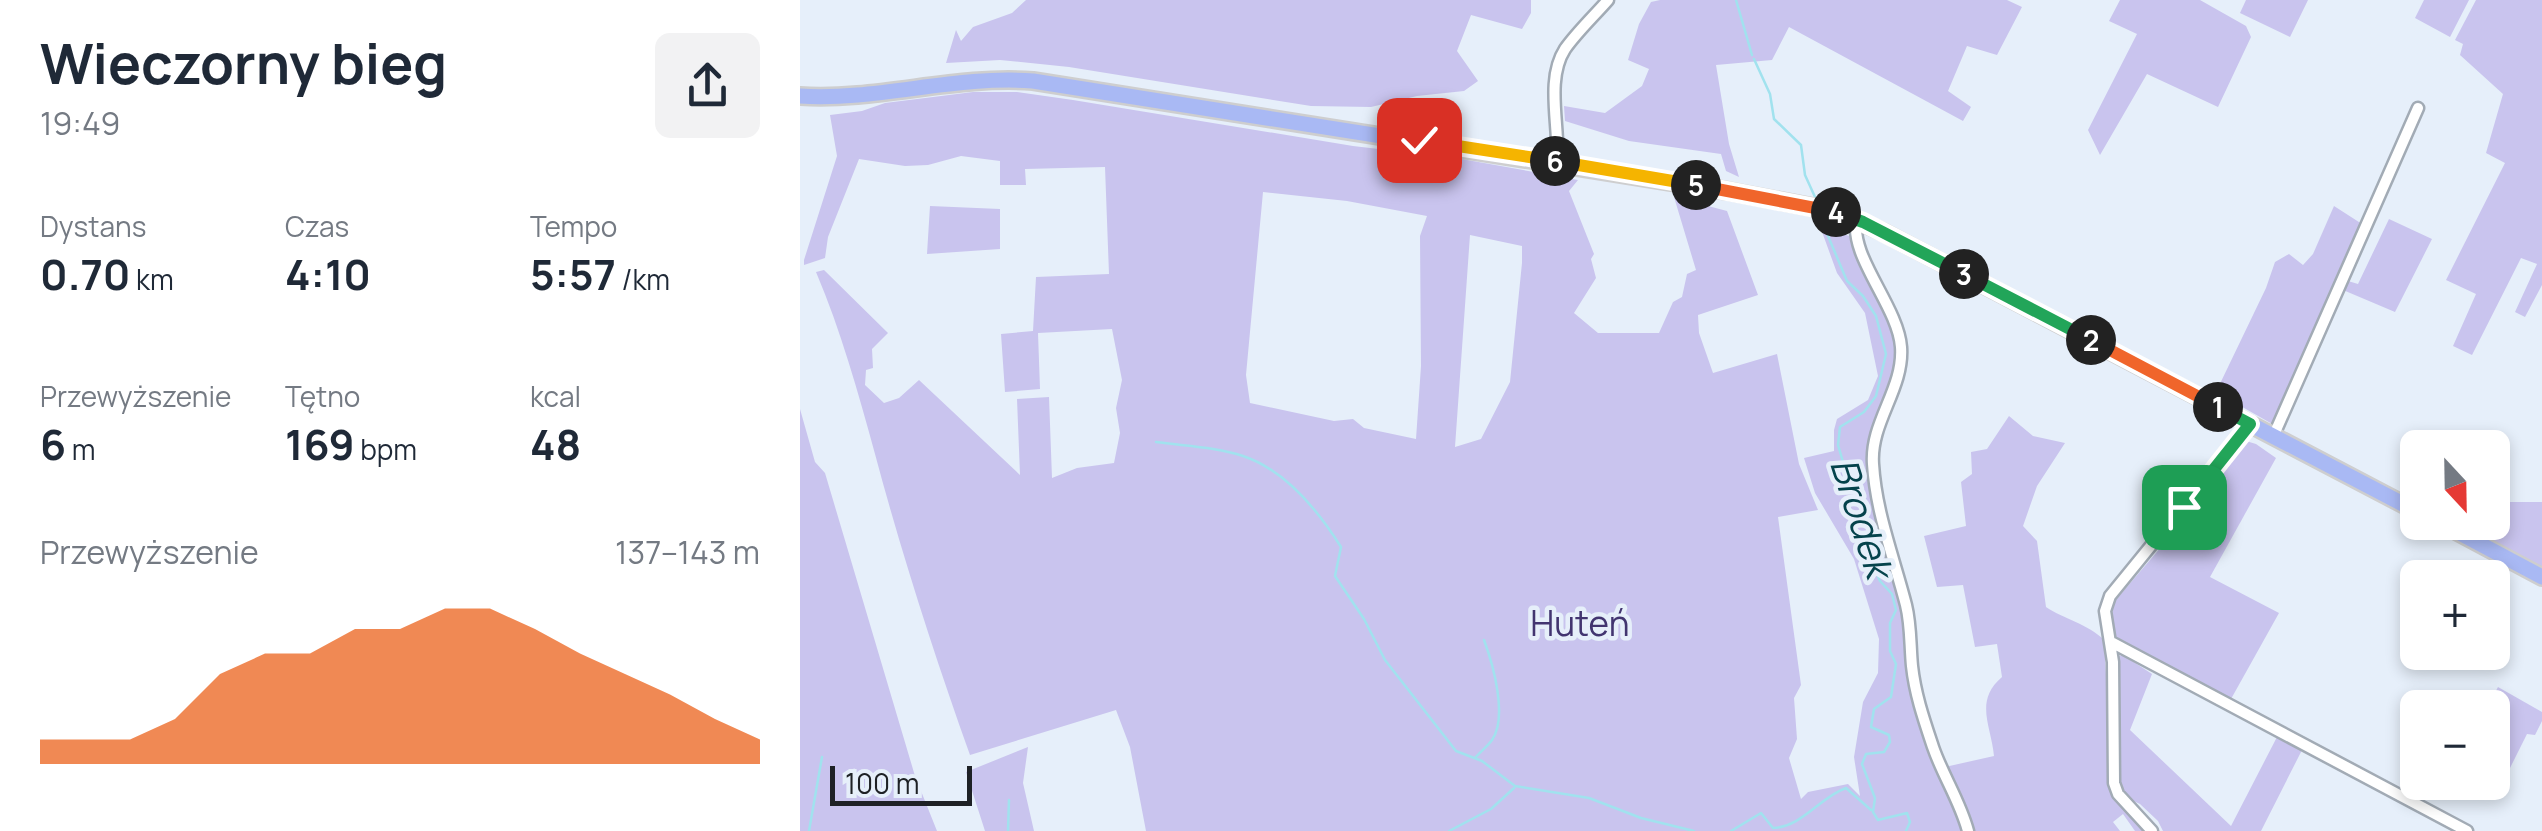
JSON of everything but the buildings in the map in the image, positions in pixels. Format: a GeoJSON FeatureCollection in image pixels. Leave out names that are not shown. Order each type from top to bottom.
{"type":"FeatureCollection","features":[{"type":"Feature","properties":{"kind":"main road"},"geometry":{"type":"LineString","coordinates":[[800,96],[843,96],[995,80],[1033,81],[1558,162],[1816,207],[1857,219],[2400,503]]}},
{"type":"Feature","properties":{"kind":"main road"},"geometry":{"type":"LineString","coordinates":[[2473,540],[2542,576]]}},
{"type":"Feature","properties":{"kind":"street"},"geometry":{"type":"LineString","coordinates":[[1558,162],[1559,62],[1564,50],[1608,0]]}},
{"type":"Feature","properties":{"kind":"street"},"geometry":{"type":"LineString","coordinates":[[2273,437],[2418,108]]}},
{"type":"Feature","properties":{"kind":"street"},"geometry":{"type":"LineString","coordinates":[[1857,219],[1856,238],[1892,311],[1901,346],[1897,386],[1874,443],[1875,484],[1885,538],[1906,605],[1916,694],[1934,751],[1968,831]]}},
{"type":"Feature","properties":{"kind":"street"},"geometry":{"type":"LineString","coordinates":[[2152,831],[2118,794],[2114,783],[2111,642],[2105,611],[2110,596],[2250,424]]}},
{"type":"Feature","properties":{"kind":"street"},"geometry":{"type":"LineString","coordinates":[[2111,642],[2466,831]]}},
{"type":"Feature","properties":{"kind":"green space"},"geometry":{"type":"Polygon","coordinates":[[[1026,0],[1531,0],[1531,13],[1522,29],[1471,15],[1457,51],[1478,81],[1464,91],[1417,96],[1371,107],[1311,106],[1069,67],[1000,60],[946,63],[956,30],[961,41],[973,27],[1012,13],[1026,0]]]}},
{"type":"Feature","properties":{"kind":"green space"},"geometry":{"type":"Polygon","coordinates":[[[2007,0],[2022,7],[1997,55],[1967,46],[1948,91],[1971,107],[1963,121],[1789,27],[1772,60],[1716,65],[1729,144],[1739,177],[1726,171],[1721,154],[1629,141],[1565,121],[1564,106],[1605,113],[1642,86],[1649,69],[1628,60],[1639,24],[1651,2],[2007,0]]]}},
{"type":"Feature","properties":{"kind":"green space"},"geometry":{"type":"Polygon","coordinates":[[[2120,0],[2200,0],[2246,26],[2251,37],[2218,107],[2147,74],[2100,155],[2088,130],[2137,34],[2109,21],[2120,0]]]}},
{"type":"Feature","properties":{"kind":"green space"},"geometry":{"type":"Polygon","coordinates":[[[2246,0],[2308,0],[2290,37],[2240,13],[2246,0]]]}},
{"type":"Feature","properties":{"kind":"green space"},"geometry":{"type":"Polygon","coordinates":[[[2424,0],[2469,0],[2450,37],[2415,18],[2424,0]]]}},
{"type":"Feature","properties":{"kind":"green space"},"geometry":{"type":"Polygon","coordinates":[[[2476,0],[2542,0],[2542,285],[2525,317],[2515,312],[2537,264],[2521,258],[2472,355],[2453,346],[2476,294],[2446,280],[2505,163],[2486,153],[2503,94],[2460,55],[2463,44],[2455,40],[2476,0]]]}},
{"type":"Feature","properties":{"kind":"green space","name":"Huteń"},"geometry":{"type":"Polygon","coordinates":[[[973,92],[1017,92],[1578,180],[1569,191],[1594,254],[1591,259],[1596,278],[1574,313],[1598,333],[1659,333],[1673,302],[1682,297],[1687,274],[1696,270],[1674,197],[1727,211],[1758,295],[1698,315],[1699,333],[1713,373],[1777,354],[1799,464],[1818,510],[1778,517],[1801,685],[1794,698],[1797,739],[1789,758],[1801,799],[1808,792],[1848,784],[1860,796],[1854,757],[1863,702],[1878,673],[1879,639],[1854,559],[1815,493],[1804,458],[1834,451],[1837,419],[1868,400],[1878,376],[1865,313],[1837,273],[1821,229],[1850,236],[1894,322],[1898,363],[1870,445],[1903,601],[1910,671],[1965,831],[1146,831],[1130,747],[1116,710],[970,755],[908,568],[848,362],[816,272],[824,270],[888,333],[872,349],[873,368],[866,370],[865,385],[884,403],[899,398],[919,380],[1020,475],[1017,399],[1049,397],[1052,478],[1077,468],[1114,463],[1120,433],[1116,408],[1122,380],[1112,329],[1038,333],[1040,389],[1005,392],[1001,334],[1033,331],[1036,277],[1109,274],[1105,167],[1025,169],[1026,185],[1000,185],[1000,161],[961,156],[928,165],[905,166],[859,159],[828,237],[825,258],[804,265],[837,156],[830,115],[885,103],[973,92]],[[1263,192],[1246,375],[1250,403],[1334,421],[1353,419],[1364,428],[1416,439],[1421,366],[1420,236],[1427,216],[1347,201],[1263,192]],[[1470,235],[1455,447],[1481,439],[1510,382],[1522,263],[1522,246],[1470,235]]]}},
{"type":"Feature","properties":{"kind":"green space"},"geometry":{"type":"Polygon","coordinates":[[[930,206],[1000,209],[1000,249],[927,254],[930,206]]]}},
{"type":"Feature","properties":{"kind":"green space"},"geometry":{"type":"Polygon","coordinates":[[[2334,206],[2362,224],[2274,425],[2216,392],[2275,262],[2289,254],[2303,265],[2313,254],[2334,206]]]}},
{"type":"Feature","properties":{"kind":"green space"},"geometry":{"type":"Polygon","coordinates":[[[2389,219],[2432,239],[2395,312],[2343,290],[2348,281],[2358,284],[2389,219]]]}},
{"type":"Feature","properties":{"kind":"green space"},"geometry":{"type":"Polygon","coordinates":[[[800,409],[815,462],[825,473],[915,776],[937,831],[800,831],[800,409]]]}},
{"type":"Feature","properties":{"kind":"green space"},"geometry":{"type":"Polygon","coordinates":[[[2009,416],[2033,436],[2065,443],[2037,486],[2023,526],[2037,541],[2046,607],[2104,640],[2113,794],[2145,831],[2135,831],[2123,814],[2113,822],[2120,831],[1972,831],[1945,767],[1994,756],[1986,704],[1993,686],[2002,677],[1997,644],[1975,647],[1963,585],[1937,587],[1924,536],[1966,526],[1961,482],[1972,474],[1971,452],[1987,449],[2009,416]]]}},
{"type":"Feature","properties":{"kind":"green space"},"geometry":{"type":"Polygon","coordinates":[[[2246,441],[2276,458],[2210,577],[2279,613],[2231,699],[2116,640],[2110,615],[2114,602],[2246,441]]]}},
{"type":"Feature","properties":{"kind":"green space"},"geometry":{"type":"Polygon","coordinates":[[[2510,502],[2542,502],[2542,569],[2488,540],[2510,540],[2510,502]]]}},
{"type":"Feature","properties":{"kind":"green space"},"geometry":{"type":"Polygon","coordinates":[[[2123,655],[2152,674],[2130,730],[2231,826],[2277,737],[2302,750],[2261,831],[2163,831],[2140,804],[2123,796],[2119,787],[2116,664],[2123,655]]]}},
{"type":"Feature","properties":{"kind":"green space"},"geometry":{"type":"Polygon","coordinates":[[[2510,694],[2542,712],[2535,735],[2527,734],[2510,768],[2510,694]]]}},
{"type":"Feature","properties":{"kind":"green space"},"geometry":{"type":"Polygon","coordinates":[[[1028,747],[1023,783],[1034,831],[985,831],[966,772],[1028,747]]]}},
{"type":"Feature","properties":{"kind":"waterway","name":"Brodek"},"geometry":{"type":"LineString","coordinates":[[1736,0],[1752,55]]}},
{"type":"Feature","properties":{"kind":"waterway","name":"Brodek"},"geometry":{"type":"LineString","coordinates":[[1754,59],[1770,94],[1774,119],[1801,145],[1805,175],[1815,197]]}},
{"type":"Feature","properties":{"kind":"waterway","name":"Brodek"},"geometry":{"type":"LineString","coordinates":[[1820,217],[1847,281],[1876,316],[1886,354],[1876,396],[1864,412],[1840,427],[1838,445],[1851,489],[1867,512],[1876,572],[1892,594],[1896,610],[1890,623],[1890,651],[1896,664],[1891,697],[1874,709],[1871,727],[1889,735],[1890,742],[1884,752],[1866,754],[1862,764],[1875,798],[1873,812],[1878,820],[1907,813],[1910,822],[1906,831]]}},
{"type":"Feature","properties":{"kind":"waterway"},"geometry":{"type":"LineString","coordinates":[[1156,442],[1243,456],[1273,471],[1300,494],[1341,547],[1335,576],[1385,660],[1456,751],[1482,761],[1515,786],[1589,798],[1641,818],[1694,831]]}},
{"type":"Feature","properties":{"kind":"waterway"},"geometry":{"type":"LineString","coordinates":[[1475,758],[1492,740],[1499,718],[1495,676],[1484,640]]}},
{"type":"Feature","properties":{"kind":"waterway"},"geometry":{"type":"LineString","coordinates":[[809,831],[822,757]]}},
{"type":"Feature","properties":{"kind":"waterway"},"geometry":{"type":"LineString","coordinates":[[1449,831],[1491,809],[1514,788]]}},
{"type":"Feature","properties":{"kind":"waterway"},"geometry":{"type":"LineString","coordinates":[[1731,831],[1761,813],[1773,828],[1793,823],[1846,788],[1871,810]]}},
{"type":"Feature","properties":{"kind":"waterway"},"geometry":{"type":"LineString","coordinates":[[1008,831],[1009,800]]}},
{"type":"Feature","properties":{"kind":"route"},"geometry":{"type":"LineString","coordinates":[[1419,140],[1780,200],[1839,212],[1863,222],[2250,424],[2184,507]]}}]}
